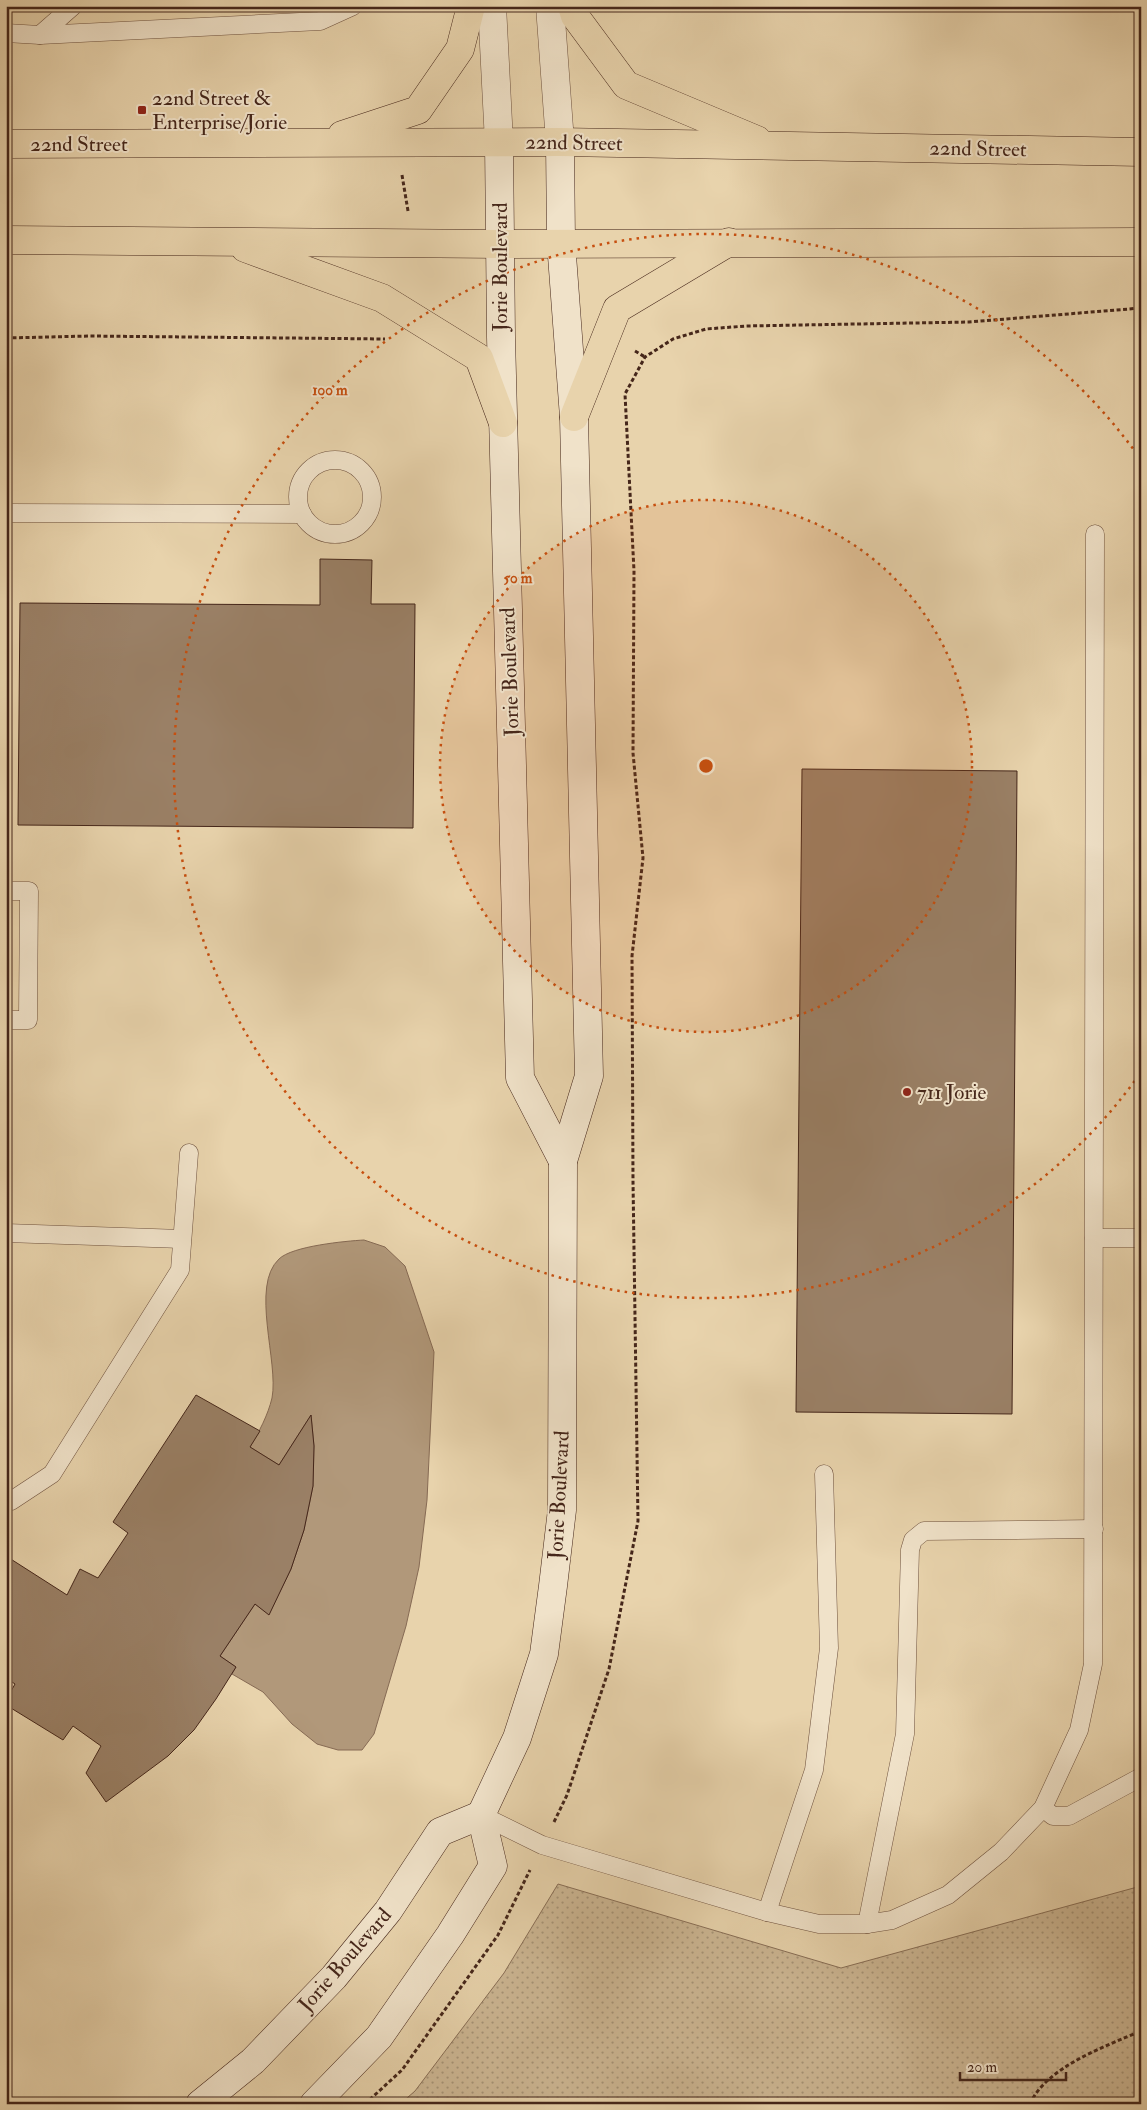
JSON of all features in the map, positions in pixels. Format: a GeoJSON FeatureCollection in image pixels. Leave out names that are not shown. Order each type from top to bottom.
{"type":"FeatureCollection","features":[{"type":"Feature","properties":{"kind":"main road"},"geometry":{"type":"LineString","coordinates":[[318,143],[418,110],[460,50],[471,6]]}},
{"type":"Feature","properties":{"kind":"main road","name":"Jorie Boulevard"},"geometry":{"type":"LineString","coordinates":[[492,6],[499,142],[503,423],[520,1078],[563,1161]]}},
{"type":"Feature","properties":{"kind":"main road","name":"Jorie Boulevard"},"geometry":{"type":"LineString","coordinates":[[200,2104],[253,2062],[334,1978],[388,1911],[440,1832],[481,1815],[517,1738],[544,1654],[562,1510],[563,1161],[589,1076],[574,418],[561,242],[560,142],[550,6]]}},
{"type":"Feature","properties":{"kind":"main road"},"geometry":{"type":"LineString","coordinates":[[572,6],[575,16],[626,85],[770,145]]}},
{"type":"Feature","properties":{"kind":"main road","name":"22nd Street"},"geometry":{"type":"LineString","coordinates":[[6,144],[560,142],[1141,152]]}},
{"type":"Feature","properties":{"kind":"main road"},"geometry":{"type":"LineString","coordinates":[[6,240],[500,244],[561,242],[1141,242]]}},
{"type":"Feature","properties":{"kind":"main road"},"geometry":{"type":"LineString","coordinates":[[228,241],[382,298],[479,358],[503,423]]}},
{"type":"Feature","properties":{"kind":"main road"},"geometry":{"type":"LineString","coordinates":[[574,418],[617,309],[729,242]]}},
{"type":"Feature","properties":{"kind":"main road"},"geometry":{"type":"LineString","coordinates":[[314,2104],[379,2037],[450,1935],[493,1866],[481,1815]]}},
{"type":"Feature","properties":{"kind":"lane"},"geometry":{"type":"LineString","coordinates":[[40,35],[73,6]]}},
{"type":"Feature","properties":{"kind":"lane"},"geometry":{"type":"LineString","coordinates":[[6,33],[40,35],[320,21],[353,6]]}},
{"type":"Feature","properties":{"kind":"lane"},"geometry":{"type":"LineString","coordinates":[[337,460],[350,463],[361,470],[368,480],[372,493],[372,506],[367,518],[358,527],[346,533],[320,532],[302,514],[298,502],[299,489],[304,477],[324,461],[337,460]]}},
{"type":"Feature","properties":{"kind":"lane"},"geometry":{"type":"LineString","coordinates":[[6,513],[302,514]]}},
{"type":"Feature","properties":{"kind":"lane"},"geometry":{"type":"LineString","coordinates":[[481,1815],[542,1845],[767,1912],[819,1924],[867,1924],[892,1920],[948,1895],[1001,1852],[1043,1808],[1079,1730],[1093,1664],[1095,534]]}},
{"type":"Feature","properties":{"kind":"lane"},"geometry":{"type":"LineString","coordinates":[[6,891],[29,891],[28,1020],[6,1020]]}},
{"type":"Feature","properties":{"kind":"lane"},"geometry":{"type":"LineString","coordinates":[[6,1498],[11,1501],[52,1474],[180,1270],[189,1153]]}},
{"type":"Feature","properties":{"kind":"lane"},"geometry":{"type":"LineString","coordinates":[[6,1233],[182,1239]]}},
{"type":"Feature","properties":{"kind":"lane"},"geometry":{"type":"LineString","coordinates":[[1094,1238],[1141,1238]]}},
{"type":"Feature","properties":{"kind":"lane"},"geometry":{"type":"LineString","coordinates":[[767,1912],[814,1770],[829,1648],[824,1474]]}},
{"type":"Feature","properties":{"kind":"lane"},"geometry":{"type":"LineString","coordinates":[[867,1924],[905,1734],[910,1550],[913,1540],[924,1531],[1094,1530]]}},
{"type":"Feature","properties":{"kind":"lane"},"geometry":{"type":"LineString","coordinates":[[1043,1808],[1053,1816],[1070,1816],[1141,1777]]}},
{"type":"Feature","properties":{"kind":"path"},"geometry":{"type":"LineString","coordinates":[[645,357],[674,339],[706,329],[746,326],[969,322],[1141,308]]}},
{"type":"Feature","properties":{"kind":"path"},"geometry":{"type":"LineString","coordinates":[[6,338],[90,336],[388,339]]}},
{"type":"Feature","properties":{"kind":"path"},"geometry":{"type":"LineString","coordinates":[[1030,2104],[1033,2096],[1050,2078],[1098,2050],[1141,2031]]}},
{"type":"Feature","properties":{"kind":"shaded area"},"geometry":{"type":"Polygon","coordinates":[[[364,1240],[385,1247],[405,1266],[434,1352],[427,1500],[419,1567],[406,1626],[374,1734],[362,1750],[338,1750],[317,1744],[292,1724],[263,1692],[232,1674],[236,1667],[220,1656],[255,1604],[269,1614],[291,1569],[304,1530],[313,1486],[314,1446],[311,1415],[279,1465],[250,1447],[263,1423],[272,1398],[272,1365],[266,1305],[267,1287],[271,1271],[279,1259],[295,1251],[320,1245],[364,1240]]]}},
{"type":"Feature","properties":{"kind":"shaded area"},"geometry":{"type":"Polygon","coordinates":[[[558,1884],[841,1968],[1141,1886],[1141,2104],[400,2104],[415,2091],[504,1973],[558,1884]]]}},
{"type":"Feature","properties":{"kind":"building"},"geometry":{"type":"Polygon","coordinates":[[[320,559],[372,560],[371,604],[415,604],[413,828],[18,825],[20,603],[320,605],[320,559]]]}},
{"type":"Feature","properties":{"kind":"building","name":"711 Jorie"},"geometry":{"type":"Polygon","coordinates":[[[802,769],[1017,771],[1012,1414],[796,1412],[802,769]]]}},
{"type":"Feature","properties":{"kind":"building"},"geometry":{"type":"Polygon","coordinates":[[[196,1395],[260,1431],[250,1447],[279,1465],[311,1415],[314,1446],[313,1486],[304,1530],[291,1569],[269,1615],[255,1604],[220,1656],[236,1667],[194,1730],[168,1756],[106,1802],[86,1773],[101,1746],[73,1726],[63,1740],[6,1705],[6,1700],[15,1684],[6,1678],[6,1556],[67,1595],[80,1569],[98,1578],[128,1533],[113,1522],[196,1395]]]}},
{"type":"Feature","properties":{"kind":"place","name":"22nd Street & Enterprise/Jorie"},"geometry":{"type":"Point","coordinates":[142,110]}},
{"type":"Feature","properties":{"kind":"place","name":"711 Jorie"},"geometry":{"type":"Point","coordinates":[907,1092]}}]}
